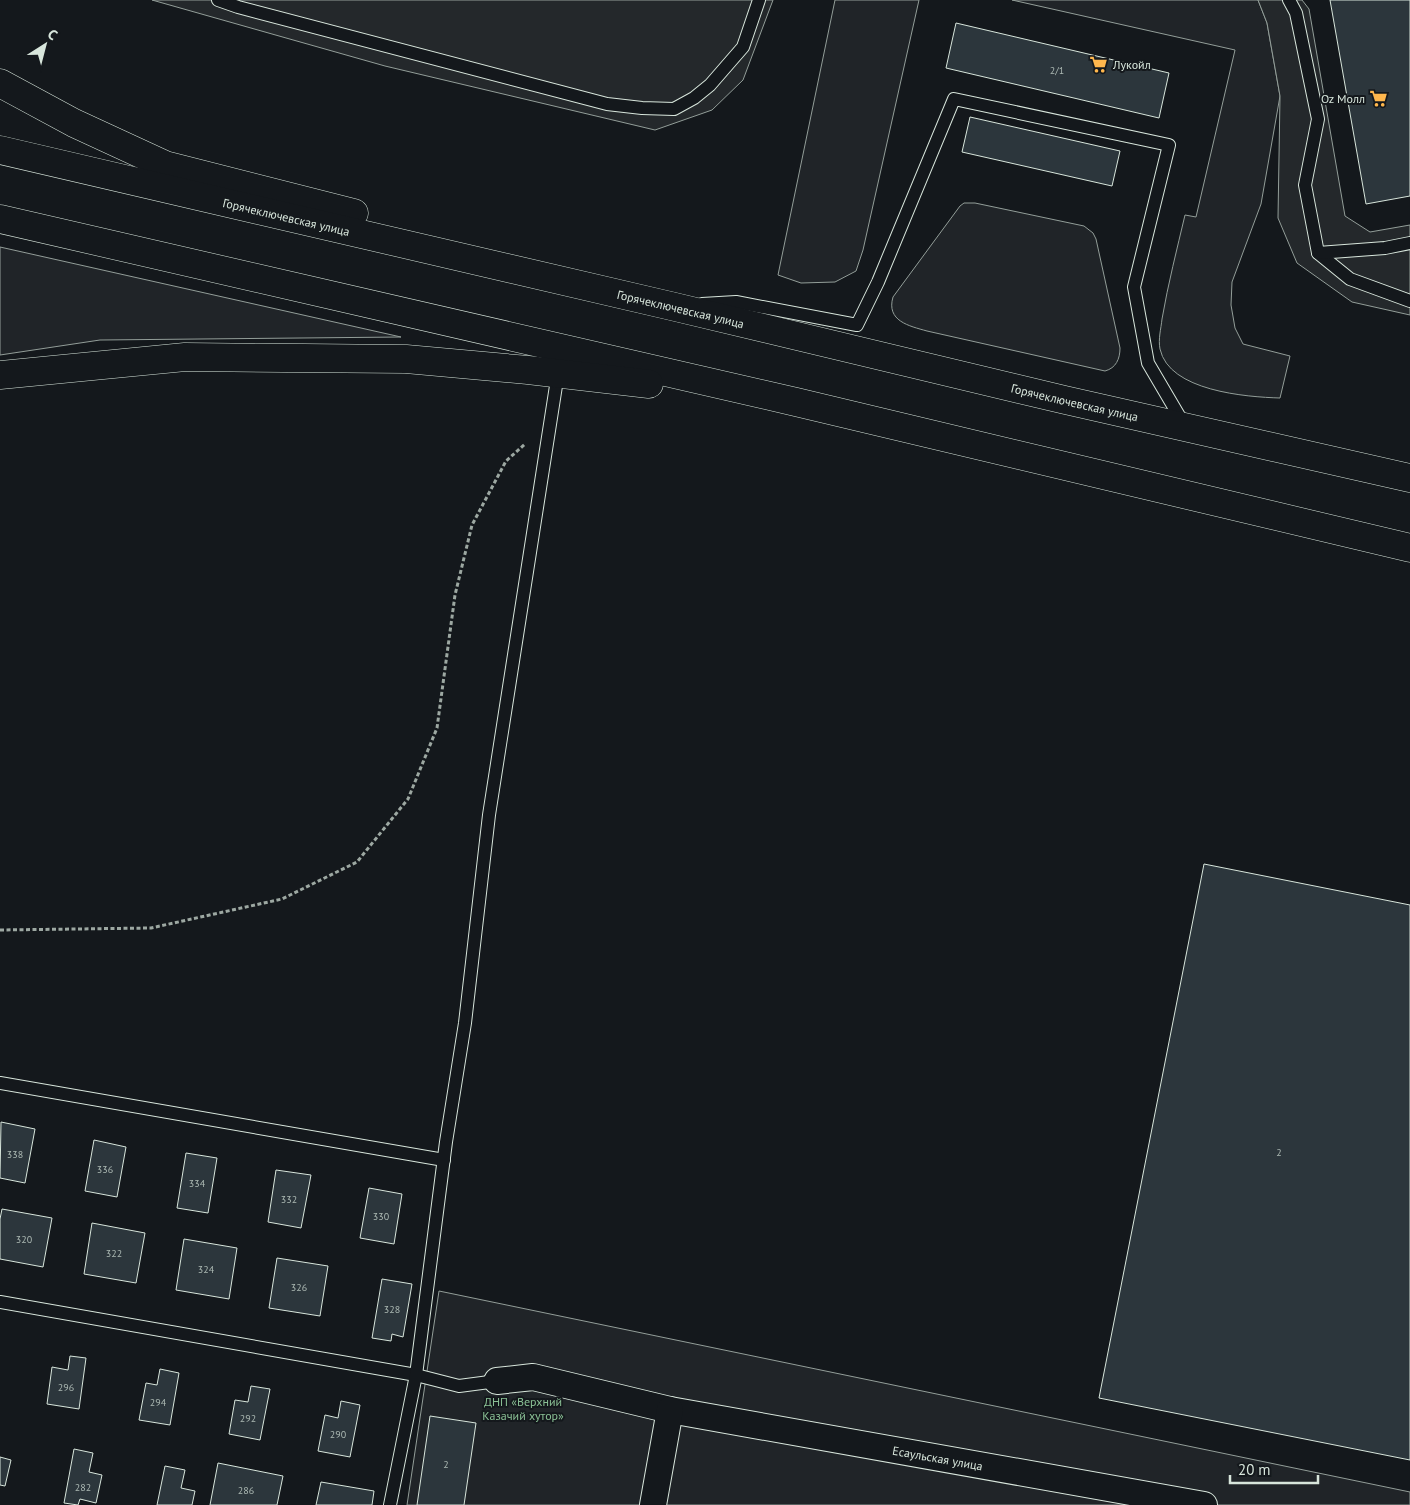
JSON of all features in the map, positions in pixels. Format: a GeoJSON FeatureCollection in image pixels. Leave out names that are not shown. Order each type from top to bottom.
{"type":"FeatureCollection","features":[{"type":"Feature","properties":{"kind":"main road"},"geometry":{"type":"LineString","coordinates":[[0,84],[74,123],[165,165],[594,274],[671,306]]}},
{"type":"Feature","properties":{"kind":"main road","name":"Горячеключевская улица"},"geometry":{"type":"LineString","coordinates":[[0,150],[1186,428],[1410,478]]}},
{"type":"Feature","properties":{"kind":"main road"},"geometry":{"type":"LineString","coordinates":[[0,220],[796,402],[1410,548]]}},
{"type":"Feature","properties":{"kind":"main road"},"geometry":{"type":"LineString","coordinates":[[0,375],[185,357],[406,359],[558,373],[796,402]]}},
{"type":"Feature","properties":{"kind":"street","name":"Есаульская улица"},"geometry":{"type":"LineString","coordinates":[[497,1381],[533,1377],[670,1410],[1104,1496],[1204,1505]]}},
{"type":"Feature","properties":{"kind":"street"},"geometry":{"type":"LineString","coordinates":[[653,1505],[670,1410]]}},
{"type":"Feature","properties":{"kind":"lane"},"geometry":{"type":"LineString","coordinates":[[218,0],[238,7],[608,104],[674,109],[694,98],[710,85],[743,47],[759,0]]}},
{"type":"Feature","properties":{"kind":"lane"},"geometry":{"type":"LineString","coordinates":[[1289,0],[1296,13],[1318,119],[1304,185],[1318,252],[1350,280],[1410,301]]}},
{"type":"Feature","properties":{"kind":"lane"},"geometry":{"type":"LineString","coordinates":[[671,306],[736,302],[857,325],[878,282],[954,98],[1169,144],[1134,287],[1148,363],[1186,428]]}},
{"type":"Feature","properties":{"kind":"lane"},"geometry":{"type":"LineString","coordinates":[[1318,252],[1384,248],[1410,244]]}},
{"type":"Feature","properties":{"kind":"lane"},"geometry":{"type":"LineString","coordinates":[[390,1505],[416,1376],[444,1160],[466,1023],[490,814],[558,373]]}},
{"type":"Feature","properties":{"kind":"lane"},"geometry":{"type":"LineString","coordinates":[[0,1083],[444,1160]]}},
{"type":"Feature","properties":{"kind":"lane"},"geometry":{"type":"LineString","coordinates":[[0,1302],[416,1376],[459,1386],[497,1381]]}},
{"type":"Feature","properties":{"kind":"path"},"geometry":{"type":"LineString","coordinates":[[0,930],[151,928],[282,899],[357,862],[408,799],[437,728],[455,595],[472,526],[506,461],[550,423]]}},
{"type":"Feature","properties":{"kind":"green space"},"geometry":{"type":"Polygon","coordinates":[[[835,0],[919,0],[863,250],[856,271],[835,282],[801,283],[778,275],[835,0]]]}},
{"type":"Feature","properties":{"kind":"green space"},"geometry":{"type":"Polygon","coordinates":[[[1012,0],[1258,0],[1267,23],[1280,96],[1261,204],[1232,282],[1231,305],[1235,328],[1243,344],[1290,356],[1280,398],[1229,393],[1193,383],[1178,374],[1166,363],[1159,345],[1164,306],[1185,215],[1196,217],[1235,50],[1012,0]]]}},
{"type":"Feature","properties":{"kind":"green space"},"geometry":{"type":"Polygon","coordinates":[[[964,203],[975,203],[1084,226],[1093,233],[1096,239],[1120,348],[1118,359],[1112,368],[1105,371],[927,331],[906,324],[896,317],[893,312],[893,297],[964,203]]]}},
{"type":"Feature","properties":{"kind":"green space"},"geometry":{"type":"Polygon","coordinates":[[[0,247],[401,337],[100,340],[0,355],[0,247]]]}},
{"type":"Feature","properties":{"kind":"green space","name":"ДНП «Верхний Казачий хутор»"},"geometry":{"type":"Polygon","coordinates":[[[439,1291],[1410,1492],[1410,1505],[407,1505],[439,1291]]]}},
{"type":"Feature","properties":{"kind":"shaded area"},"geometry":{"type":"Polygon","coordinates":[[[152,0],[773,0],[743,80],[712,110],[655,130],[385,66],[152,0]]]}},
{"type":"Feature","properties":{"kind":"shaded area"},"geometry":{"type":"Polygon","coordinates":[[[1258,0],[1302,0],[1309,9],[1345,216],[1370,232],[1410,225],[1410,315],[1352,302],[1297,263],[1278,218],[1280,96],[1267,23],[1258,0]]]}},
{"type":"Feature","properties":{"kind":"building","name":"Oz Молл"},"geometry":{"type":"Polygon","coordinates":[[[1330,0],[1410,0],[1410,196],[1366,204],[1330,0]]]}},
{"type":"Feature","properties":{"kind":"building"},"geometry":{"type":"Polygon","coordinates":[[[956,23],[1169,73],[1159,118],[946,68],[956,23]]]}},
{"type":"Feature","properties":{"kind":"building"},"geometry":{"type":"Polygon","coordinates":[[[970,117],[1120,151],[1112,186],[962,152],[970,117]]]}},
{"type":"Feature","properties":{"kind":"building"},"geometry":{"type":"Polygon","coordinates":[[[1204,864],[1410,905],[1410,1460],[1099,1398],[1204,864]]]}},
{"type":"Feature","properties":{"kind":"building"},"geometry":{"type":"Polygon","coordinates":[[[1,1122],[35,1129],[25,1183],[0,1178],[1,1122]]]}},
{"type":"Feature","properties":{"kind":"building"},"geometry":{"type":"Polygon","coordinates":[[[94,1140],[126,1147],[117,1197],[85,1191],[94,1140]]]}},
{"type":"Feature","properties":{"kind":"building"},"geometry":{"type":"Polygon","coordinates":[[[186,1153],[217,1158],[208,1213],[177,1208],[186,1153]]]}},
{"type":"Feature","properties":{"kind":"building"},"geometry":{"type":"Polygon","coordinates":[[[276,1170],[311,1175],[301,1228],[268,1222],[276,1170]]]}},
{"type":"Feature","properties":{"kind":"building"},"geometry":{"type":"Polygon","coordinates":[[[369,1188],[402,1194],[394,1244],[360,1238],[369,1188]]]}},
{"type":"Feature","properties":{"kind":"building"},"geometry":{"type":"Polygon","coordinates":[[[2,1209],[52,1218],[43,1267],[0,1259],[0,1219],[2,1209]]]}},
{"type":"Feature","properties":{"kind":"building"},"geometry":{"type":"Polygon","coordinates":[[[92,1223],[145,1233],[136,1283],[84,1274],[92,1223]]]}},
{"type":"Feature","properties":{"kind":"building"},"geometry":{"type":"Polygon","coordinates":[[[184,1239],[237,1248],[229,1299],[176,1290],[184,1239]]]}},
{"type":"Feature","properties":{"kind":"building"},"geometry":{"type":"Polygon","coordinates":[[[277,1258],[328,1266],[320,1316],[269,1308],[277,1258]]]}},
{"type":"Feature","properties":{"kind":"building"},"geometry":{"type":"Polygon","coordinates":[[[382,1279],[412,1284],[403,1337],[392,1334],[391,1341],[372,1338],[382,1279]]]}},
{"type":"Feature","properties":{"kind":"building"},"geometry":{"type":"Polygon","coordinates":[[[70,1356],[86,1358],[79,1409],[47,1404],[52,1367],[68,1370],[70,1356]]]}},
{"type":"Feature","properties":{"kind":"building"},"geometry":{"type":"Polygon","coordinates":[[[160,1369],[179,1373],[170,1425],[139,1420],[146,1383],[157,1385],[160,1369]]]}},
{"type":"Feature","properties":{"kind":"building"},"geometry":{"type":"Polygon","coordinates":[[[251,1386],[270,1389],[260,1440],[229,1434],[235,1400],[248,1402],[251,1386]]]}},
{"type":"Feature","properties":{"kind":"building"},"geometry":{"type":"Polygon","coordinates":[[[341,1401],[360,1405],[350,1457],[318,1451],[325,1415],[338,1418],[341,1401]]]}},
{"type":"Feature","properties":{"kind":"building"},"geometry":{"type":"Polygon","coordinates":[[[430,1416],[476,1423],[464,1505],[417,1505],[430,1416]]]}},
{"type":"Feature","properties":{"kind":"building"},"geometry":{"type":"Polygon","coordinates":[[[74,1449],[93,1453],[89,1472],[102,1475],[96,1503],[80,1499],[78,1505],[64,1503],[74,1449]]]}},
{"type":"Feature","properties":{"kind":"building"},"geometry":{"type":"Polygon","coordinates":[[[0,1457],[11,1460],[5,1486],[0,1485],[0,1457]]]}},
{"type":"Feature","properties":{"kind":"building"},"geometry":{"type":"Polygon","coordinates":[[[218,1463],[283,1476],[277,1505],[210,1505],[218,1463]]]}},
{"type":"Feature","properties":{"kind":"building"},"geometry":{"type":"Polygon","coordinates":[[[165,1466],[185,1470],[181,1488],[195,1491],[192,1505],[157,1505],[165,1466]]]}},
{"type":"Feature","properties":{"kind":"building"},"geometry":{"type":"Polygon","coordinates":[[[321,1482],[374,1491],[372,1505],[316,1505],[321,1482]]]}},
{"type":"Feature","properties":{"kind":"place","name":"Лукойл"},"geometry":{"type":"Point","coordinates":[1099,64]}},
{"type":"Feature","properties":{"kind":"place","name":"Oz Молл"},"geometry":{"type":"Point","coordinates":[1379,98]}}]}
